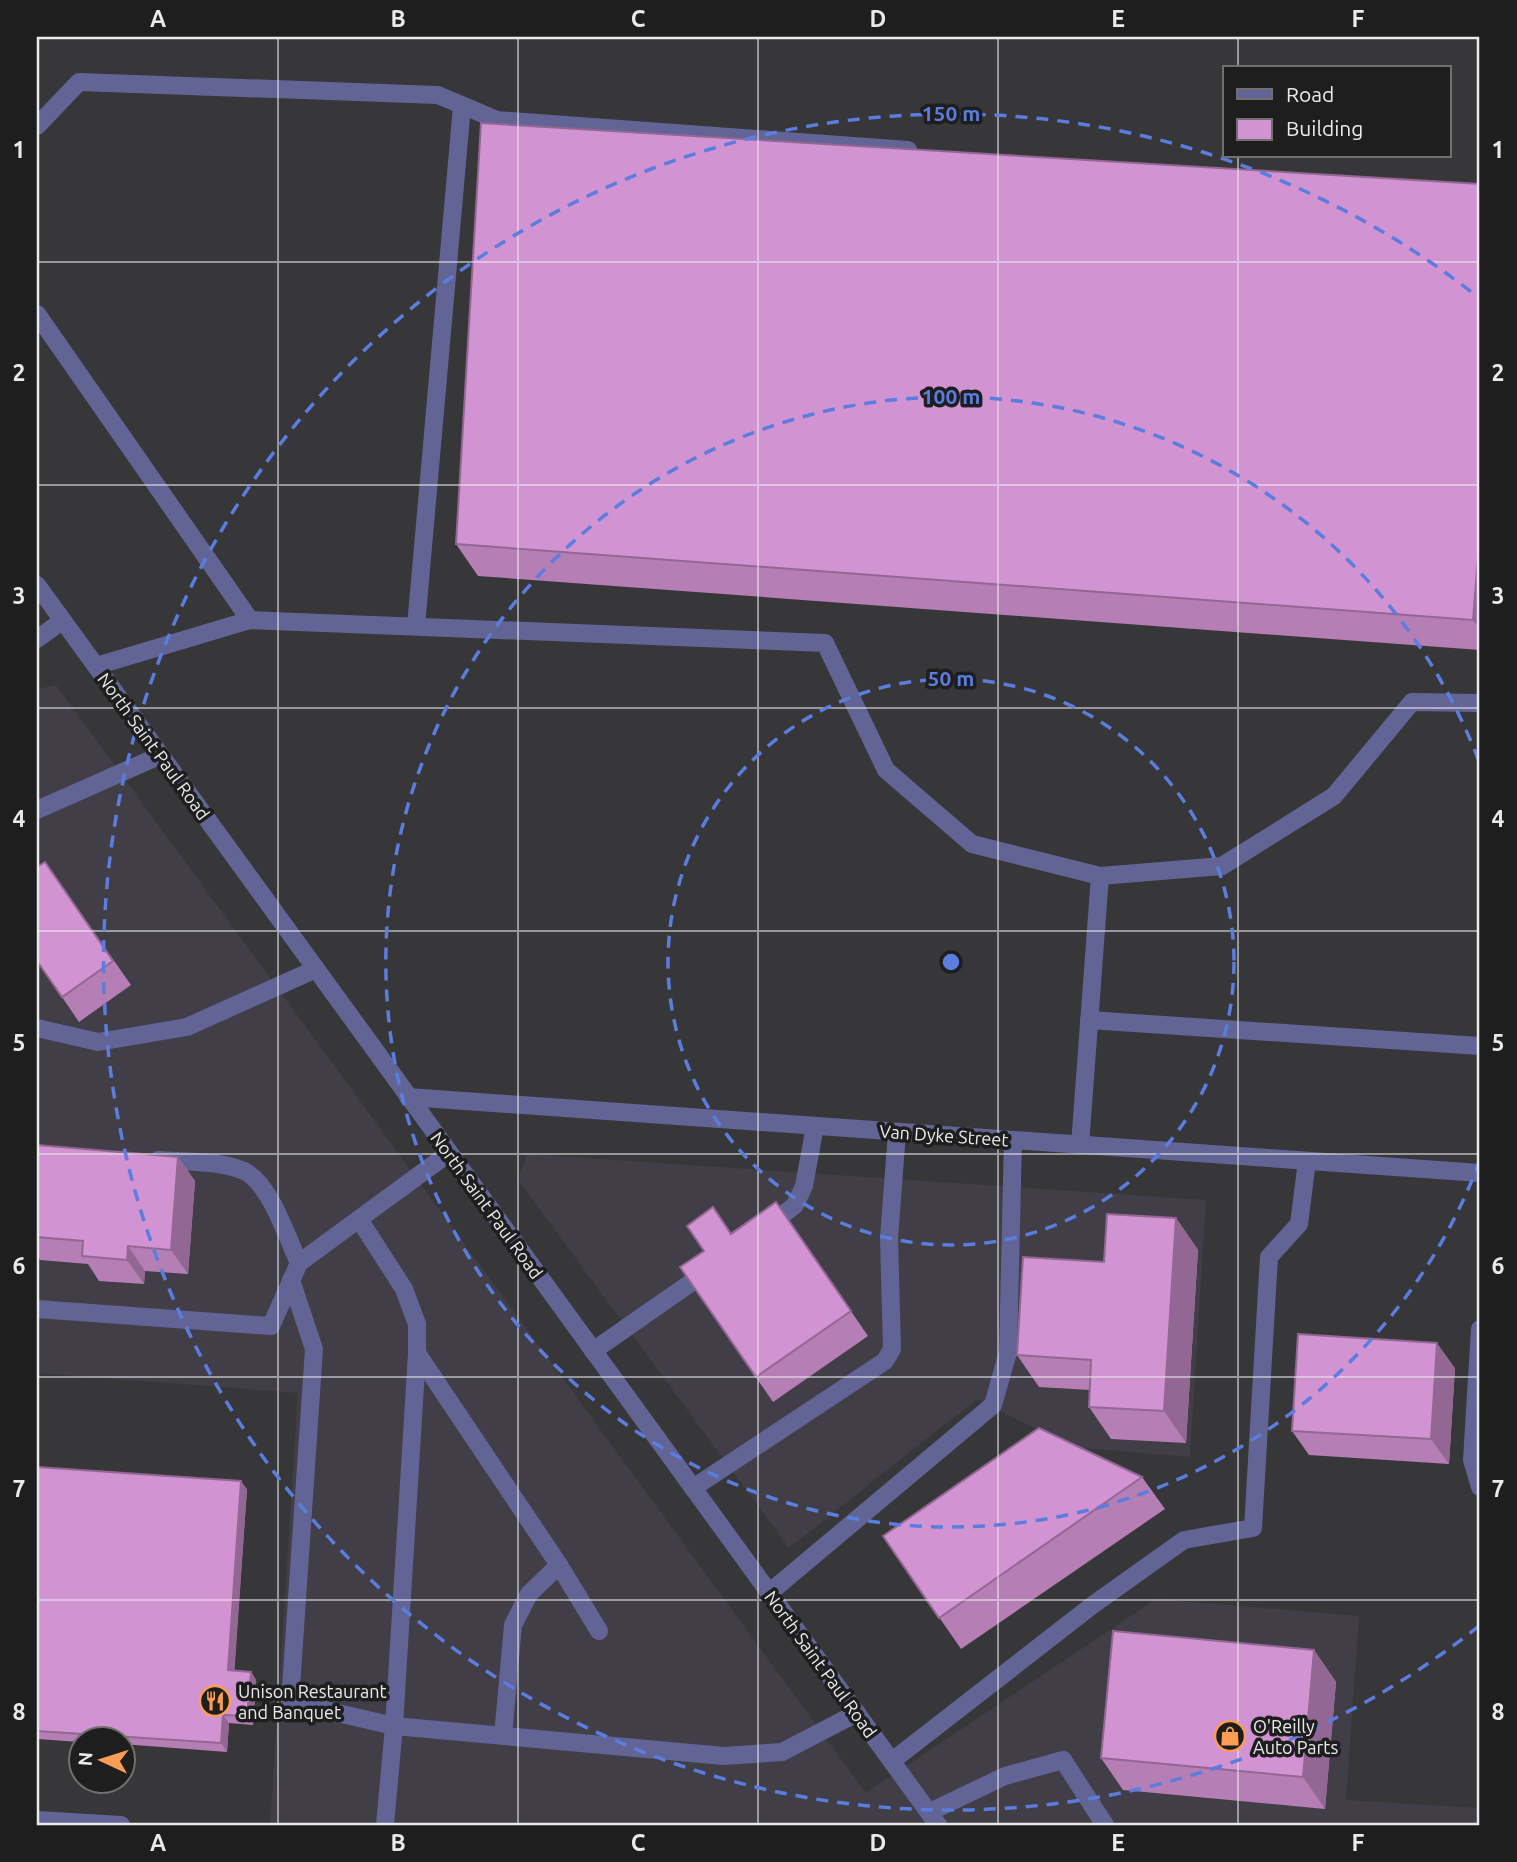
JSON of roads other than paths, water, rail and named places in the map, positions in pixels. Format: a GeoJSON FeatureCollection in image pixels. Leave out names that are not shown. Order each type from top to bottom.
{"type":"FeatureCollection","features":[{"type":"Feature","properties":{"kind":"street"},"geometry":{"type":"LineString","coordinates":[[37,125],[79,82],[438,95],[497,120],[926,151]]}},
{"type":"Feature","properties":{"kind":"street"},"geometry":{"type":"LineString","coordinates":[[416,626],[462,106]]}},
{"type":"Feature","properties":{"kind":"street"},"geometry":{"type":"LineString","coordinates":[[37,314],[250,620]]}},
{"type":"Feature","properties":{"kind":"street","name":"North Saint Paul Road"},"geometry":{"type":"LineString","coordinates":[[37,585],[934,1819]]}},
{"type":"Feature","properties":{"kind":"street"},"geometry":{"type":"LineString","coordinates":[[96,666],[250,620],[825,643],[886,770],[972,844],[1100,876],[1222,866],[1334,796],[1412,702],[1480,703]]}},
{"type":"Feature","properties":{"kind":"street"},"geometry":{"type":"LineString","coordinates":[[37,639],[62,621]]}},
{"type":"Feature","properties":{"kind":"street"},"geometry":{"type":"LineString","coordinates":[[37,810],[161,755]]}},
{"type":"Feature","properties":{"kind":"street"},"geometry":{"type":"LineString","coordinates":[[1080,1145],[1100,876]]}},
{"type":"Feature","properties":{"kind":"street"},"geometry":{"type":"LineString","coordinates":[[37,1028],[98,1042],[187,1027],[316,969]]}},
{"type":"Feature","properties":{"kind":"street"},"geometry":{"type":"LineString","coordinates":[[1089,1020],[1480,1046]]}},
{"type":"Feature","properties":{"kind":"street","name":"Van Dyke Street"},"geometry":{"type":"LineString","coordinates":[[408,1097],[1480,1173]]}},
{"type":"Feature","properties":{"kind":"street"},"geometry":{"type":"LineString","coordinates":[[751,1239],[795,1205],[804,1186],[815,1126]]}},
{"type":"Feature","properties":{"kind":"street"},"geometry":{"type":"LineString","coordinates":[[693,1488],[884,1362],[892,1349],[889,1238],[897,1132]]}},
{"type":"Feature","properties":{"kind":"street"},"geometry":{"type":"LineString","coordinates":[[769,1593],[993,1405],[1008,1352],[1013,1140]]}},
{"type":"Feature","properties":{"kind":"street"},"geometry":{"type":"LineString","coordinates":[[37,1309],[271,1326],[299,1263],[449,1153]]}},
{"type":"Feature","properties":{"kind":"street"},"geometry":{"type":"LineString","coordinates":[[144,1158],[224,1166],[247,1173],[264,1188],[299,1263]]}},
{"type":"Feature","properties":{"kind":"street"},"geometry":{"type":"LineString","coordinates":[[892,1760],[1094,1604],[1184,1540],[1253,1528],[1269,1256],[1299,1224],[1307,1161]]}},
{"type":"Feature","properties":{"kind":"street"},"geometry":{"type":"LineString","coordinates":[[359,1219],[404,1289],[417,1324],[394,1726],[385,1825]]}},
{"type":"Feature","properties":{"kind":"street"},"geometry":{"type":"LineString","coordinates":[[593,1351],[714,1266]]}},
{"type":"Feature","properties":{"kind":"street"},"geometry":{"type":"LineString","coordinates":[[291,1280],[314,1349],[290,1702],[394,1726],[724,1756],[782,1752],[857,1713]]}},
{"type":"Feature","properties":{"kind":"street"},"geometry":{"type":"LineString","coordinates":[[1480,1329],[1472,1460],[1480,1486]]}},
{"type":"Feature","properties":{"kind":"street"},"geometry":{"type":"LineString","coordinates":[[417,1353],[559,1565],[599,1631]]}},
{"type":"Feature","properties":{"kind":"street"},"geometry":{"type":"LineString","coordinates":[[503,1736],[513,1625],[529,1594],[559,1565]]}},
{"type":"Feature","properties":{"kind":"street"},"geometry":{"type":"LineString","coordinates":[[934,1819],[1005,1776],[1063,1760],[1105,1825]]}},
{"type":"Feature","properties":{"kind":"street"},"geometry":{"type":"LineString","coordinates":[[37,1820],[121,1825]]}},
{"type":"Feature","properties":{"kind":"place","name":"Unison Restaurant and Banquet"},"geometry":{"type":"Point","coordinates":[215,1701]}},
{"type":"Feature","properties":{"kind":"place","name":"O'Reilly Auto Parts"},"geometry":{"type":"Point","coordinates":[1230,1736]}}]}
